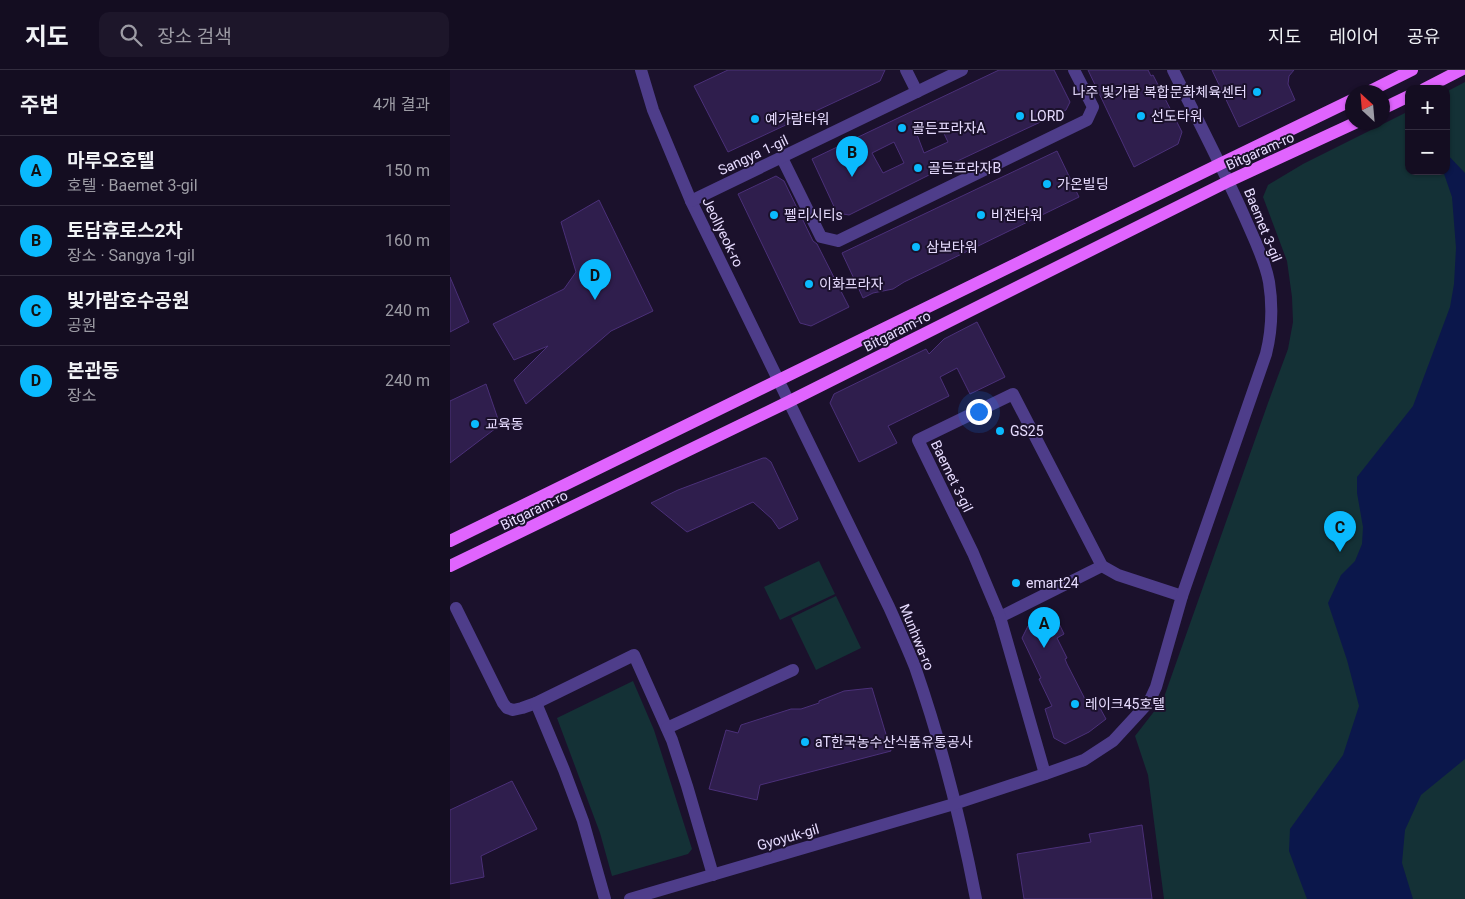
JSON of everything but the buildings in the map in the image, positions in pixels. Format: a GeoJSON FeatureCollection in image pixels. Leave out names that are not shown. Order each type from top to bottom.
{"type":"FeatureCollection","features":[{"type":"Feature","properties":{"kind":"main road"},"geometry":{"type":"LineString","coordinates":[[1382,85],[1412,70]]}},
{"type":"Feature","properties":{"kind":"main road"},"geometry":{"type":"LineString","coordinates":[[1432,85],[1456,73]]}},
{"type":"Feature","properties":{"kind":"main road"},"geometry":{"type":"LineString","coordinates":[[1390,105],[1405,98]]}},
{"type":"Feature","properties":{"kind":"main road","name":"Bitgaram-ro"},"geometry":{"type":"LineString","coordinates":[[450,541],[1345,103]]}},
{"type":"Feature","properties":{"kind":"main road","name":"Bitgaram-ro"},"geometry":{"type":"LineString","coordinates":[[450,566],[790,401],[1229,181],[1345,128]]}},
{"type":"Feature","properties":{"kind":"street","name":"Jeollyeok-ro"},"geometry":{"type":"LineString","coordinates":[[641,70],[653,110],[691,201],[790,401]]}},
{"type":"Feature","properties":{"kind":"street"},"geometry":{"type":"LineString","coordinates":[[906,70],[917,92]]}},
{"type":"Feature","properties":{"kind":"street","name":"Sangya 1-gil"},"geometry":{"type":"LineString","coordinates":[[691,201],[962,70]]}},
{"type":"Feature","properties":{"kind":"street"},"geometry":{"type":"LineString","coordinates":[[782,158],[821,237],[838,241],[1087,120],[1093,106],[1074,70]]}},
{"type":"Feature","properties":{"kind":"street","name":"Baemet 3-gil"},"geometry":{"type":"LineString","coordinates":[[954,804],[1084,760],[1106,746],[1126,728],[1149,702],[1156,687],[1182,596],[1266,354],[1272,315],[1271,295],[1266,268],[1229,181],[1172,70]]}},
{"type":"Feature","properties":{"kind":"street","name":"Baemet 3-gil"},"geometry":{"type":"LineString","coordinates":[[1046,774],[1000,617],[973,553],[918,440],[1012,394],[1102,566]]}},
{"type":"Feature","properties":{"kind":"street","name":"Munhwa-ro"},"geometry":{"type":"LineString","coordinates":[[790,401],[889,607],[914,666],[934,728],[961,830],[976,899]]}},
{"type":"Feature","properties":{"kind":"street"},"geometry":{"type":"LineString","coordinates":[[1000,617],[1102,566],[1118,575],[1182,596]]}},
{"type":"Feature","properties":{"kind":"street"},"geometry":{"type":"LineString","coordinates":[[456,608],[505,705],[513,710],[536,703],[634,655],[667,728],[687,786],[713,875]]}},
{"type":"Feature","properties":{"kind":"street"},"geometry":{"type":"LineString","coordinates":[[667,728],[793,670]]}},
{"type":"Feature","properties":{"kind":"street"},"geometry":{"type":"LineString","coordinates":[[536,703],[583,821],[605,899]]}},
{"type":"Feature","properties":{"kind":"street","name":"Gyoyuk-gil"},"geometry":{"type":"LineString","coordinates":[[630,899],[954,804]]}},
{"type":"Feature","properties":{"kind":"green space"},"geometry":{"type":"Polygon","coordinates":[[[1465,82],[1465,899],[1164,899],[1148,775],[1135,736],[1163,700],[1288,349],[1293,322],[1287,261],[1263,197],[1268,185],[1303,164],[1371,130],[1390,130],[1390,120],[1405,113],[1405,175],[1450,175],[1450,90],[1465,82]]]}},
{"type":"Feature","properties":{"kind":"green space"},"geometry":{"type":"Polygon","coordinates":[[[819,561],[835,594],[780,620],[764,587],[819,561]]]}},
{"type":"Feature","properties":{"kind":"green space"},"geometry":{"type":"Polygon","coordinates":[[[836,596],[861,648],[816,670],[791,618],[836,596]]]}},
{"type":"Feature","properties":{"kind":"green space"},"geometry":{"type":"Polygon","coordinates":[[[633,681],[654,730],[692,849],[688,854],[612,876],[600,833],[557,718],[633,681]]]}},
{"type":"Feature","properties":{"kind":"shaded area"},"geometry":{"type":"Polygon","coordinates":[[[1450,157],[1465,173],[1465,759],[1421,795],[1405,830],[1402,863],[1413,899],[1307,899],[1289,851],[1290,829],[1343,755],[1359,706],[1347,660],[1328,603],[1341,575],[1355,561],[1362,544],[1363,527],[1357,493],[1357,477],[1413,406],[1450,307],[1454,284],[1456,248],[1452,197],[1444,175],[1450,175],[1450,157]]]}},
{"type":"Feature","properties":{"kind":"place","name":"나주 빛가람 복합문화체육센터"},"geometry":{"type":"Point","coordinates":[1257,92]}},
{"type":"Feature","properties":{"kind":"place","name":"LORD"},"geometry":{"type":"Point","coordinates":[1020,116]}},
{"type":"Feature","properties":{"kind":"place","name":"선도타워"},"geometry":{"type":"Point","coordinates":[1141,116]}},
{"type":"Feature","properties":{"kind":"place","name":"예가람타워"},"geometry":{"type":"Point","coordinates":[755,119]}},
{"type":"Feature","properties":{"kind":"place","name":"골든프라자A"},"geometry":{"type":"Point","coordinates":[902,128]}},
{"type":"Feature","properties":{"kind":"place","name":"골든프라자B"},"geometry":{"type":"Point","coordinates":[918,168]}},
{"type":"Feature","properties":{"kind":"place","name":"토담휴로스2차"},"geometry":{"type":"Point","coordinates":[852,177]}},
{"type":"Feature","properties":{"kind":"place","name":"가온빌딩"},"geometry":{"type":"Point","coordinates":[1047,184]}},
{"type":"Feature","properties":{"kind":"place","name":"펠리시티s"},"geometry":{"type":"Point","coordinates":[774,215]}},
{"type":"Feature","properties":{"kind":"place","name":"비전타워"},"geometry":{"type":"Point","coordinates":[981,215]}},
{"type":"Feature","properties":{"kind":"place","name":"삼보타워"},"geometry":{"type":"Point","coordinates":[916,247]}},
{"type":"Feature","properties":{"kind":"place","name":"이화프라자"},"geometry":{"type":"Point","coordinates":[809,284]}},
{"type":"Feature","properties":{"kind":"place","name":"본관동"},"geometry":{"type":"Point","coordinates":[595,300]}},
{"type":"Feature","properties":{"kind":"place","name":"교육동"},"geometry":{"type":"Point","coordinates":[475,424]}},
{"type":"Feature","properties":{"kind":"place","name":"GS25"},"geometry":{"type":"Point","coordinates":[1000,431]}},
{"type":"Feature","properties":{"kind":"place","name":"빛가람호수공원"},"geometry":{"type":"Point","coordinates":[1340,552]}},
{"type":"Feature","properties":{"kind":"place","name":"emart24"},"geometry":{"type":"Point","coordinates":[1016,583]}},
{"type":"Feature","properties":{"kind":"place","name":"마루오호텔"},"geometry":{"type":"Point","coordinates":[1044,648]}},
{"type":"Feature","properties":{"kind":"place","name":"레이크45호텔"},"geometry":{"type":"Point","coordinates":[1075,704]}},
{"type":"Feature","properties":{"kind":"place","name":"aT한국농수산식품유통공사"},"geometry":{"type":"Point","coordinates":[805,742]}}]}
